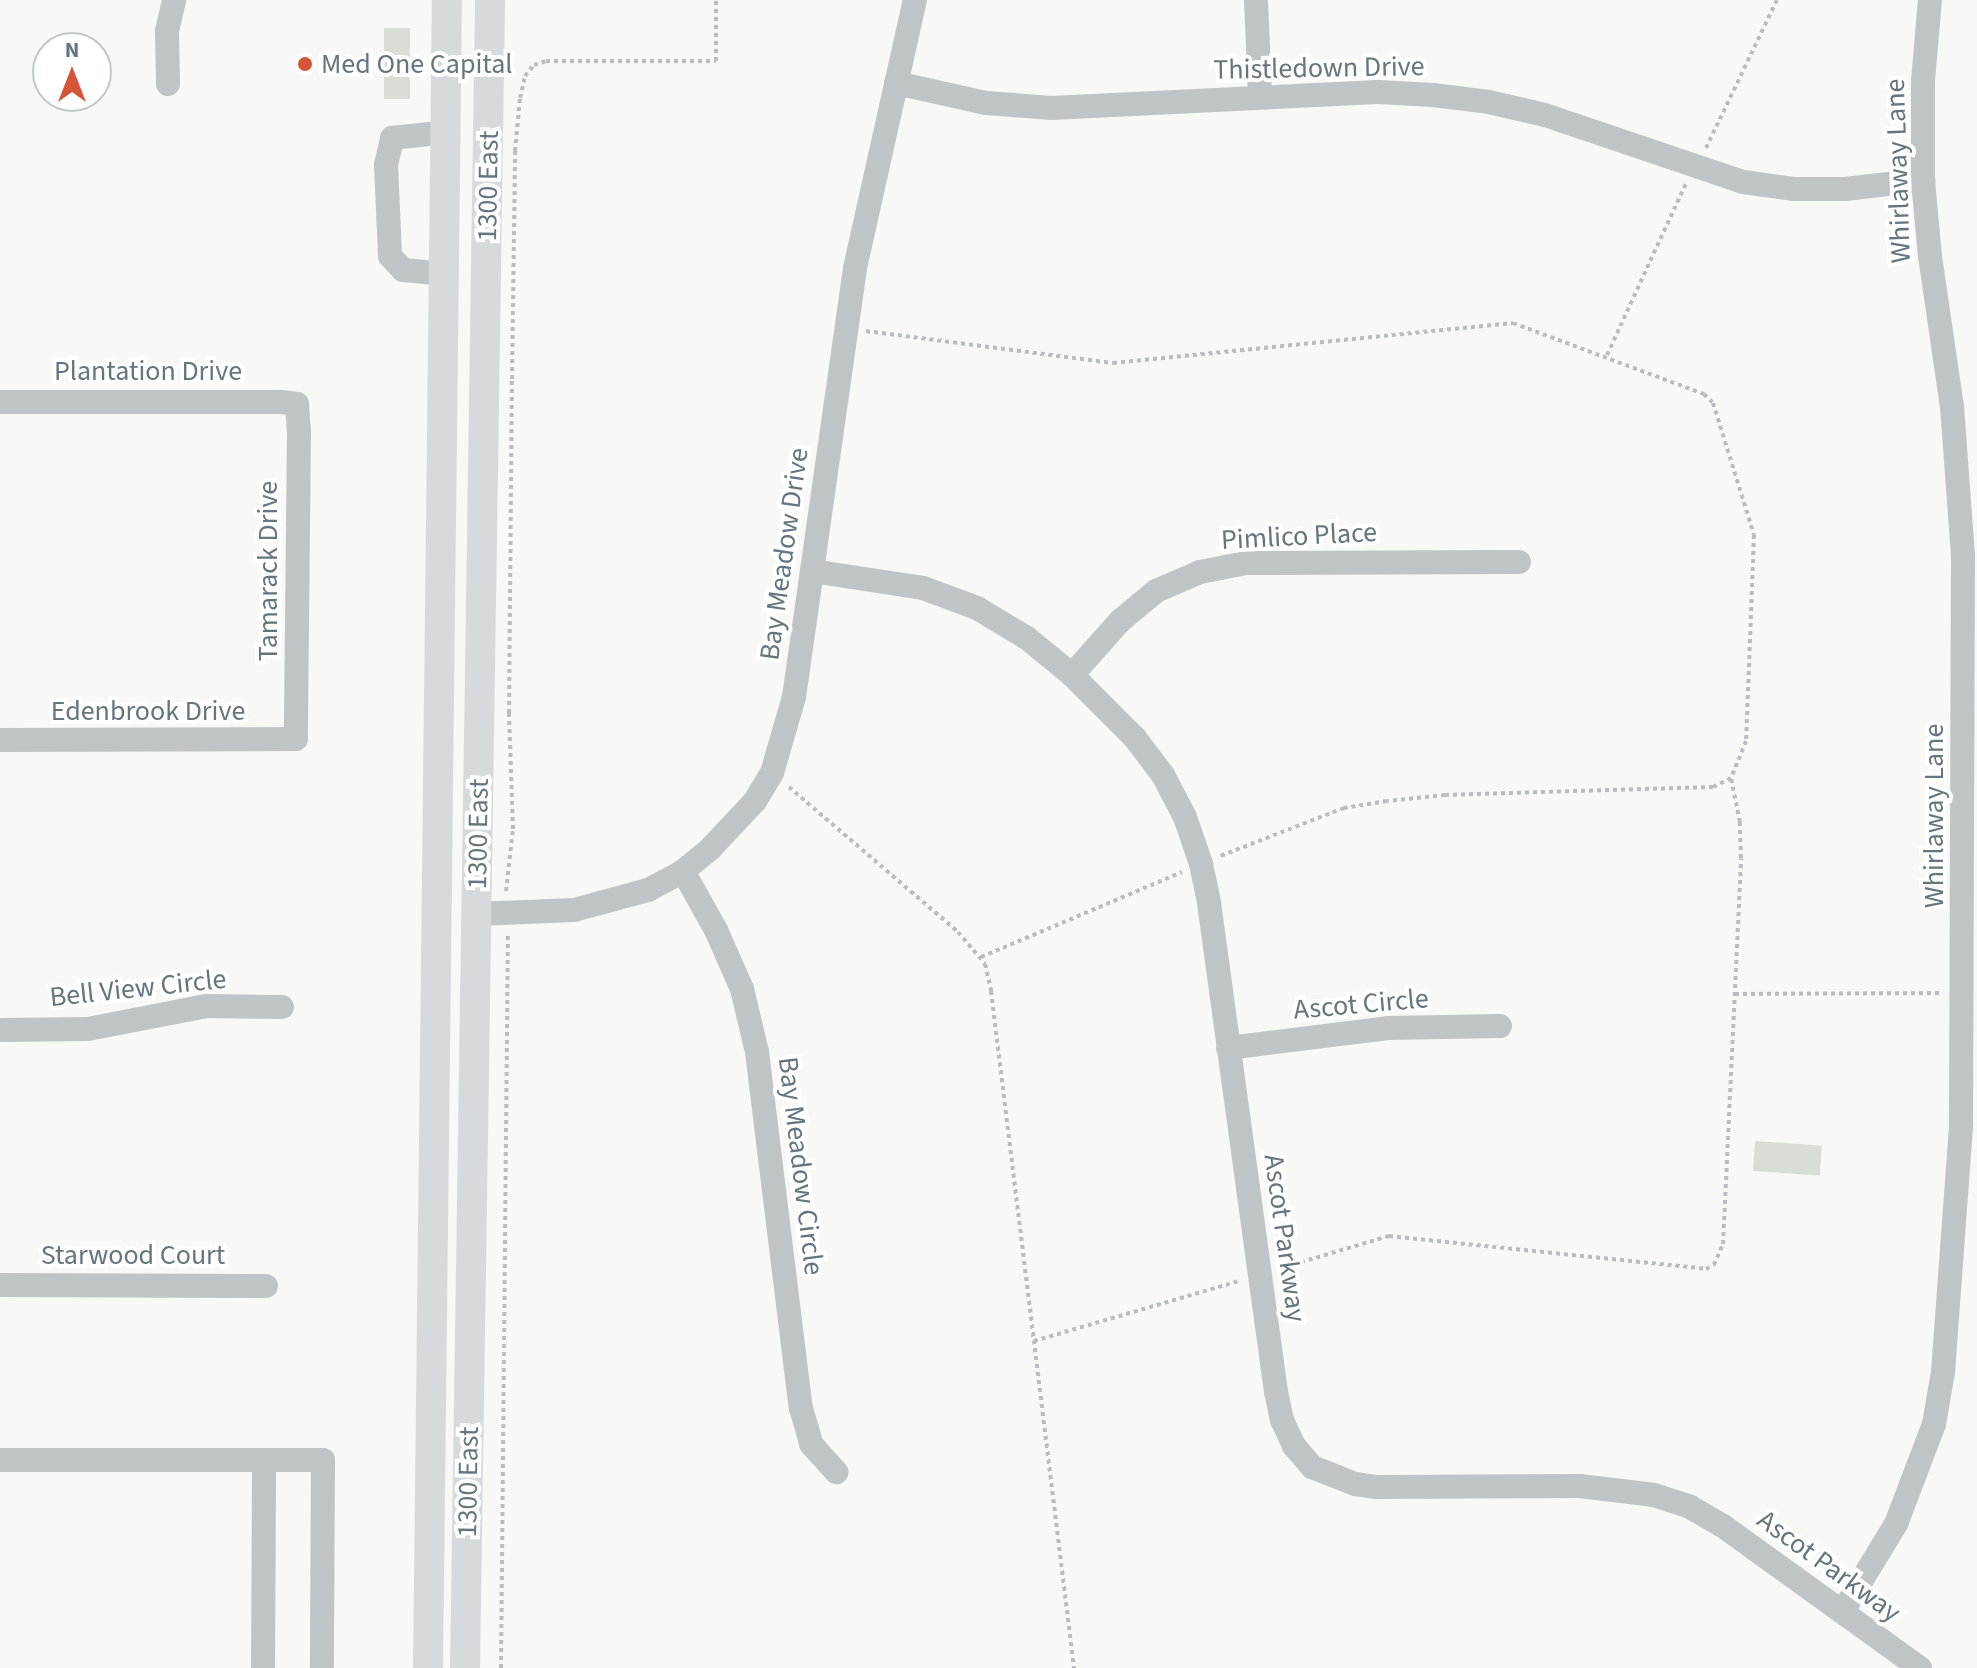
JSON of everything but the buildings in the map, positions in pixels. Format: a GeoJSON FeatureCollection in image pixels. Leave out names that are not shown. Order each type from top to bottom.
{"type":"FeatureCollection","features":[{"type":"Feature","properties":{"kind":"main road","name":"1300 East"},"geometry":{"type":"LineString","coordinates":[[428,1668],[447,0]]}},
{"type":"Feature","properties":{"kind":"main road","name":"1300 East"},"geometry":{"type":"LineString","coordinates":[[465,1668],[490,0]]}},
{"type":"Feature","properties":{"kind":"main road"},"geometry":{"type":"LineString","coordinates":[[440,714],[451,770],[453,895],[461,906],[476,914]]}},
{"type":"Feature","properties":{"kind":"street"},"geometry":{"type":"LineString","coordinates":[[168,84],[167,31],[174,0]]}},
{"type":"Feature","properties":{"kind":"street","name":"Bay Meadow Drive"},"geometry":{"type":"LineString","coordinates":[[476,914],[574,910],[648,890],[683,871],[734,826],[772,773],[784,741],[794,697],[845,326],[915,0]]}},
{"type":"Feature","properties":{"kind":"street"},"geometry":{"type":"LineString","coordinates":[[1256,0],[1260,97]]}},
{"type":"Feature","properties":{"kind":"street","name":"Whirlaway Lane"},"geometry":{"type":"LineString","coordinates":[[1843,1611],[1896,1524],[1934,1424],[1943,1372],[1960,1140],[1964,993],[1961,511],[1952,407],[1930,256],[1923,180],[1923,81],[1930,0]]}},
{"type":"Feature","properties":{"kind":"street","name":"Thistledown Drive"},"geometry":{"type":"LineString","coordinates":[[896,83],[1019,107],[1378,92],[1489,102],[1545,115],[1743,182],[1794,189],[1845,189],[1923,180]]}},
{"type":"Feature","properties":{"kind":"street"},"geometry":{"type":"LineString","coordinates":[[446,274],[403,270],[390,256],[386,165],[392,138],[447,132]]}},
{"type":"Feature","properties":{"kind":"street","name":"Plantation Drive"},"geometry":{"type":"LineString","coordinates":[[0,402],[297,404]]}},
{"type":"Feature","properties":{"kind":"street","name":"Tamarack Drive"},"geometry":{"type":"LineString","coordinates":[[296,739],[297,404]]}},
{"type":"Feature","properties":{"kind":"street","name":"Pimlico Place"},"geometry":{"type":"LineString","coordinates":[[1072,675],[1120,621],[1156,591],[1200,572],[1246,563],[1519,562]]}},
{"type":"Feature","properties":{"kind":"street","name":"Ascot Parkway"},"geometry":{"type":"LineString","coordinates":[[812,571],[923,588],[977,608],[1027,638],[1072,675],[1135,738],[1163,775],[1185,817],[1201,864],[1282,1420],[1294,1446],[1312,1467],[1355,1484],[1377,1487],[1580,1486],[1654,1495],[1690,1507],[1723,1526],[1920,1668]]}},
{"type":"Feature","properties":{"kind":"street","name":"Edenbrook Drive"},"geometry":{"type":"LineString","coordinates":[[0,740],[296,739]]}},
{"type":"Feature","properties":{"kind":"street","name":"Bay Meadow Circle"},"geometry":{"type":"LineString","coordinates":[[683,871],[716,930],[742,989],[757,1052],[801,1408],[811,1444],[836,1472]]}},
{"type":"Feature","properties":{"kind":"street","name":"Bell View Circle"},"geometry":{"type":"LineString","coordinates":[[0,1030],[88,1029],[206,1006],[282,1007]]}},
{"type":"Feature","properties":{"kind":"street","name":"Ascot Circle"},"geometry":{"type":"LineString","coordinates":[[1228,1048],[1388,1028],[1500,1026]]}},
{"type":"Feature","properties":{"kind":"street","name":"Starwood Court"},"geometry":{"type":"LineString","coordinates":[[0,1285],[266,1286]]}},
{"type":"Feature","properties":{"kind":"street"},"geometry":{"type":"LineString","coordinates":[[0,1460],[323,1460],[322,1668]]}},
{"type":"Feature","properties":{"kind":"street"},"geometry":{"type":"LineString","coordinates":[[263,1668],[264,1460]]}},
{"type":"Feature","properties":{"kind":"path"},"geometry":{"type":"LineString","coordinates":[[501,1668],[510,976],[507,914],[513,829],[509,713],[515,151],[520,98],[525,76],[534,65],[546,61],[716,61],[716,0]]}},
{"type":"Feature","properties":{"kind":"path"},"geometry":{"type":"LineString","coordinates":[[1607,355],[1693,167],[1711,139],[1777,0]]}},
{"type":"Feature","properties":{"kind":"path"},"geometry":{"type":"LineString","coordinates":[[845,326],[875,333],[1113,363],[1513,323],[1607,355],[1704,394],[1713,403],[1754,535],[1746,741],[1731,778],[1741,839],[1723,1244],[1714,1265],[1706,1269],[1389,1236],[1034,1341]]}},
{"type":"Feature","properties":{"kind":"path"},"geometry":{"type":"LineString","coordinates":[[772,773],[837,825],[981,957],[991,991],[1074,1668]]}},
{"type":"Feature","properties":{"kind":"path"},"geometry":{"type":"LineString","coordinates":[[981,957],[1201,864],[1344,808],[1445,795],[1713,787],[1731,778]]}},
{"type":"Feature","properties":{"kind":"path"},"geometry":{"type":"LineString","coordinates":[[1735,994],[1964,993]]}},
{"type":"Feature","properties":{"kind":"shaded area"},"geometry":{"type":"Polygon","coordinates":[[[384,28],[410,28],[410,99],[384,99],[384,28]]]}},
{"type":"Feature","properties":{"kind":"shaded area"},"geometry":{"type":"Polygon","coordinates":[[[1755,1141],[1822,1146],[1820,1176],[1753,1171],[1755,1141]]]}},
{"type":"Feature","properties":{"kind":"place","name":"Med One Capital"},"geometry":{"type":"Point","coordinates":[305,64]}}]}
